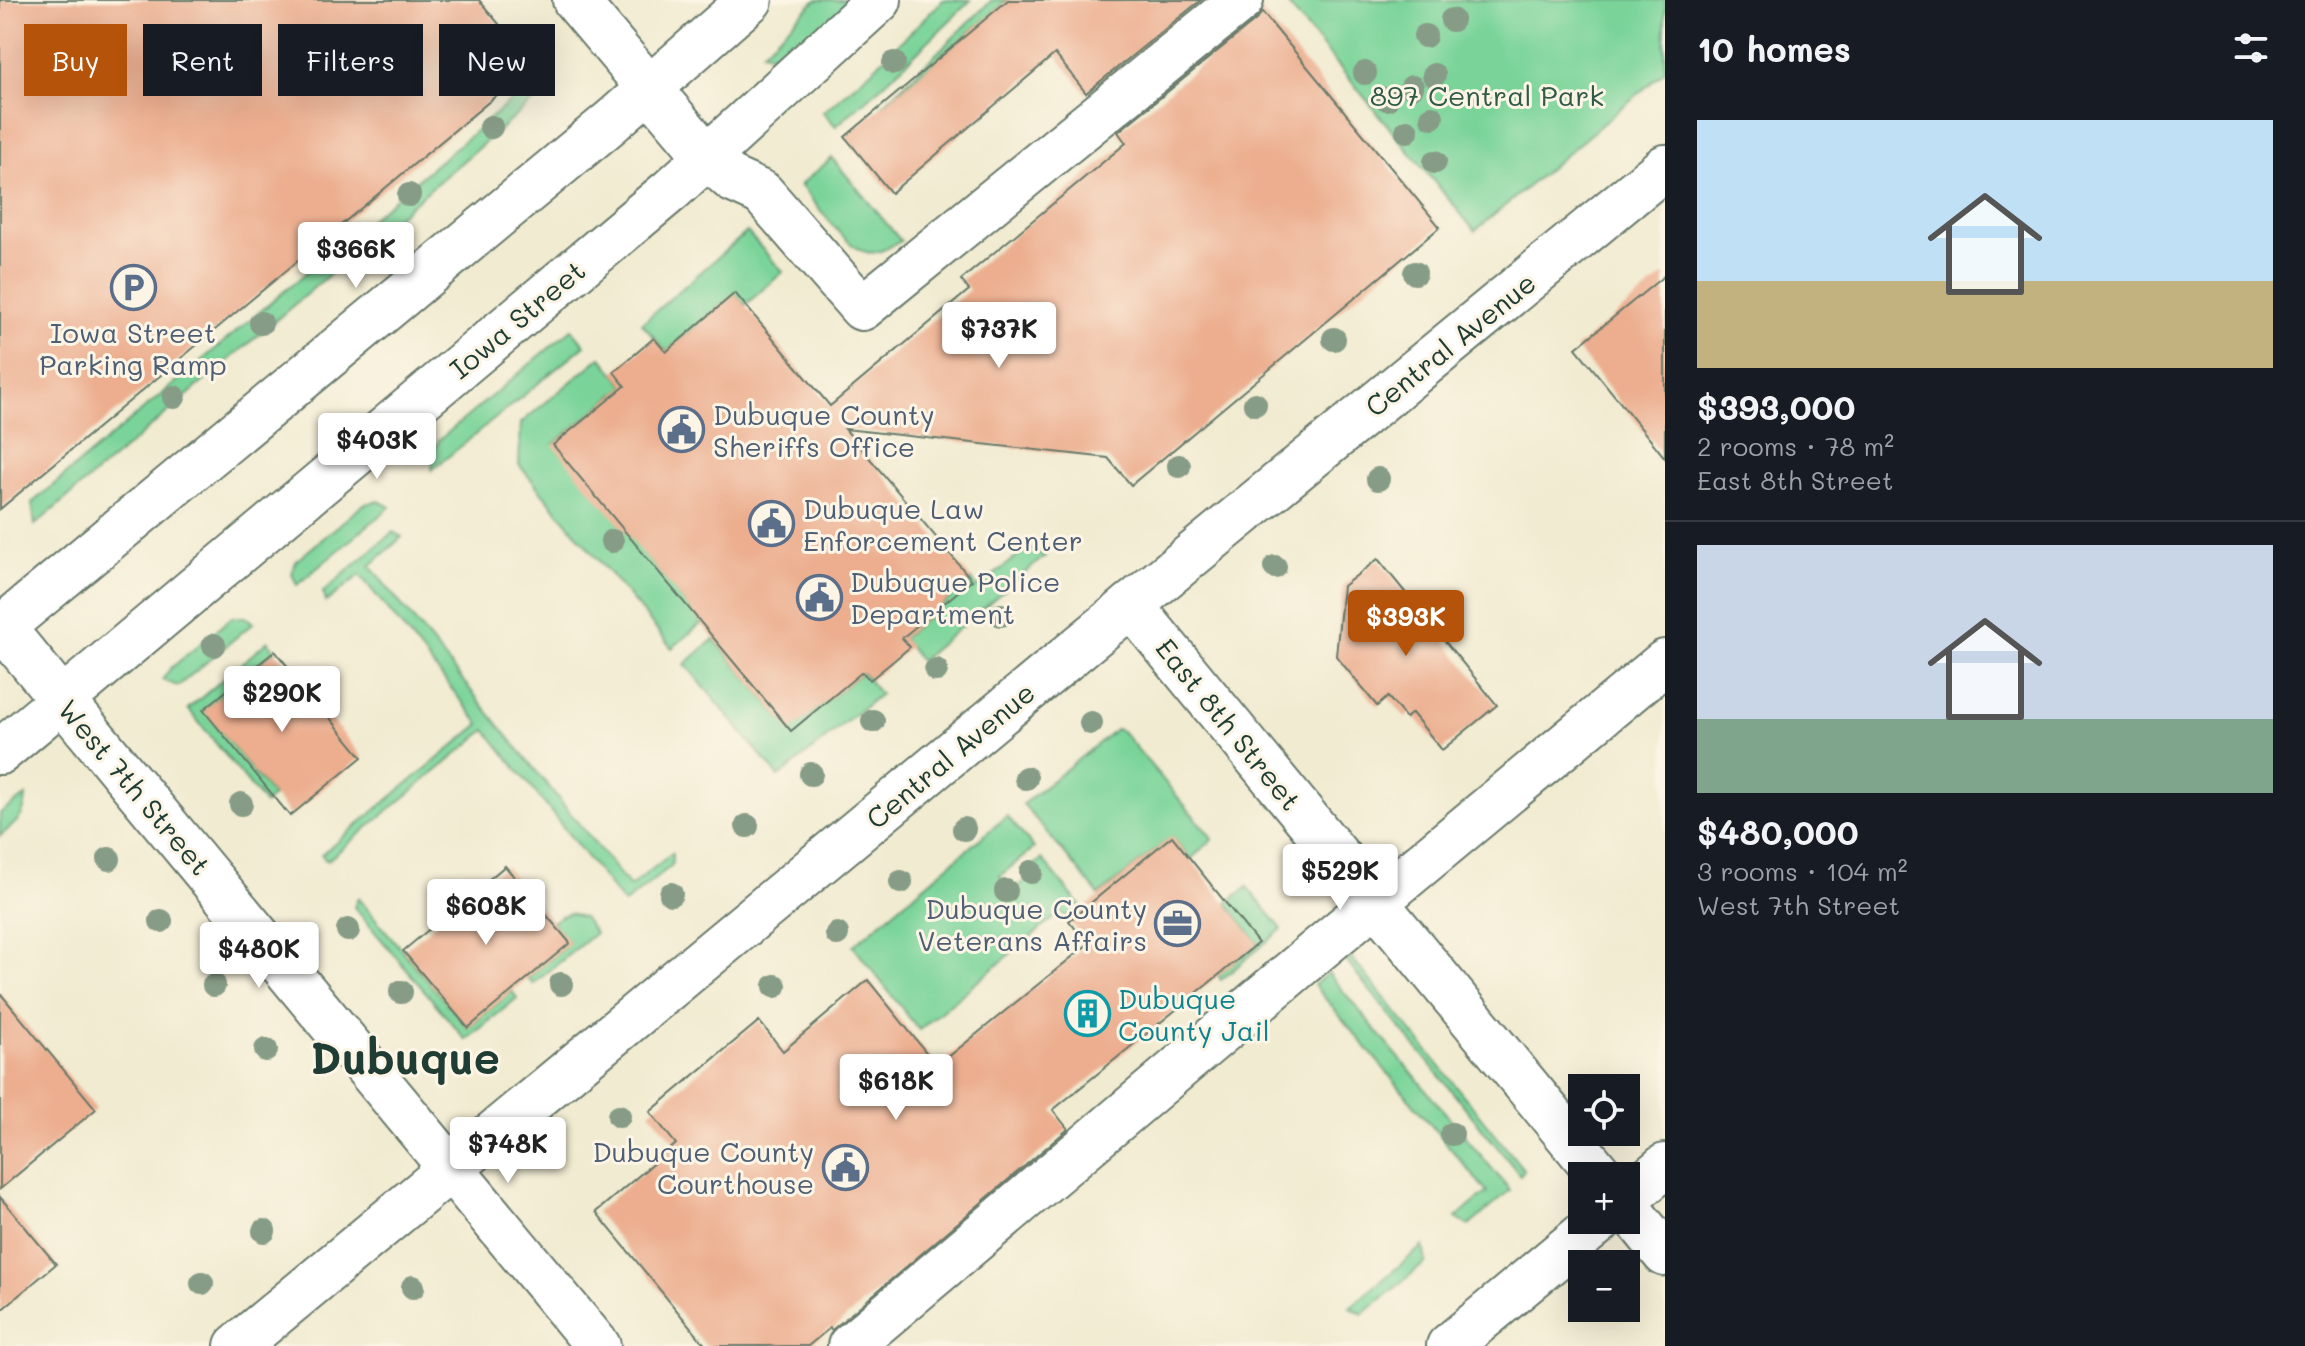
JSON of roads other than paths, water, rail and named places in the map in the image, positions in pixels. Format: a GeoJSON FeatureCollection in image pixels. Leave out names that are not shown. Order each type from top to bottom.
{"type":"FeatureCollection","features":[{"type":"Feature","properties":{"kind":"street"},"geometry":{"type":"LineString","coordinates":[[575,0],[708,158],[733,180],[762,193],[862,308],[1241,0]]}},
{"type":"Feature","properties":{"kind":"street"},"geometry":{"type":"LineString","coordinates":[[1,628],[649,89],[750,0]]}},
{"type":"Feature","properties":{"kind":"street","name":"Iowa Street"},"geometry":{"type":"LineString","coordinates":[[0,752],[708,158],[879,0]]}},
{"type":"Feature","properties":{"kind":"street","name":"Central Avenue"},"geometry":{"type":"LineString","coordinates":[[237,1346],[1665,167]]}},
{"type":"Feature","properties":{"kind":"street","name":"East 8th Street"},"geometry":{"type":"LineString","coordinates":[[1131,605],[1589,1162]]}},
{"type":"Feature","properties":{"kind":"street","name":"West 7th Street"},"geometry":{"type":"LineString","coordinates":[[1,628],[598,1346]]}},
{"type":"Feature","properties":{"kind":"street"},"geometry":{"type":"LineString","coordinates":[[850,1346],[1375,902],[1665,662]]}},
{"type":"Feature","properties":{"kind":"street"},"geometry":{"type":"LineString","coordinates":[[1640,1187],[1665,1166]]}},
{"type":"Feature","properties":{"kind":"street"},"geometry":{"type":"LineString","coordinates":[[1640,1223],[1665,1254]]}},
{"type":"Feature","properties":{"kind":"street"},"geometry":{"type":"LineString","coordinates":[[1449,1346],[1584,1234]]}},
{"type":"Feature","properties":{"kind":"place","name":"Iowa Street Parking Ramp"},"geometry":{"type":"Point","coordinates":[133,287]}},
{"type":"Feature","properties":{"kind":"place","name":"Dubuque County Sheriffs Office"},"geometry":{"type":"Point","coordinates":[682,430]}},
{"type":"Feature","properties":{"kind":"place","name":"Dubuque Law Enforcement Center"},"geometry":{"type":"Point","coordinates":[772,524]}},
{"type":"Feature","properties":{"kind":"place","name":"Dubuque Police Department"},"geometry":{"type":"Point","coordinates":[819,597]}},
{"type":"Feature","properties":{"kind":"place","name":"Dubuque County Veterans Affairs"},"geometry":{"type":"Point","coordinates":[1178,924]}},
{"type":"Feature","properties":{"kind":"place","name":"Dubuque County Jail"},"geometry":{"type":"Point","coordinates":[1087,1014]}},
{"type":"Feature","properties":{"kind":"place","name":"Dubuque County Courthouse"},"geometry":{"type":"Point","coordinates":[845,1167]}},
{"type":"Feature","properties":{"kind":"district","name":"Dubuque"},"geometry":{"type":"Point","coordinates":[405,1056]}},
{"type":"Feature","properties":{"kind":"park label","name":"897 Central Park"},"geometry":{"type":"Point","coordinates":[1487,95]}}]}
